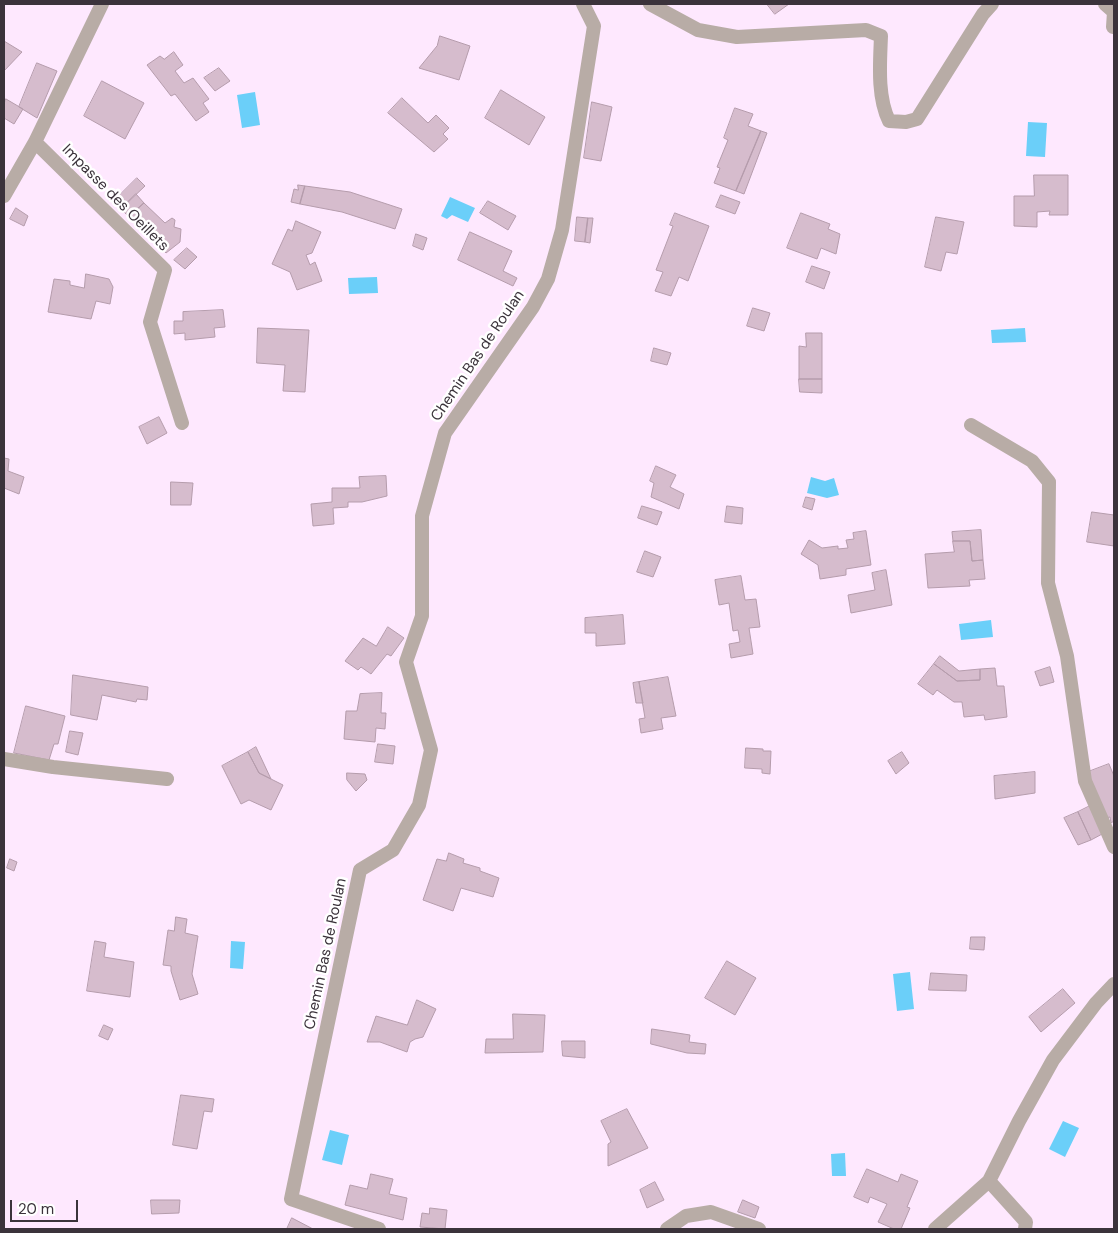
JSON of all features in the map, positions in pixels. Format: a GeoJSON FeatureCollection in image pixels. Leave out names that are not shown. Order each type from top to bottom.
{"type":"FeatureCollection","features":[{"type":"Feature","properties":{"kind":"street"},"geometry":{"type":"LineString","coordinates":[[4,196],[35,142],[102,4]]}},
{"type":"Feature","properties":{"kind":"street","name":"Chemin Bas de Roulan"},"geometry":{"type":"LineString","coordinates":[[379,1229],[291,1199],[360,870],[393,850],[411,820],[419,805],[431,750],[406,662],[422,616],[422,516],[445,433],[533,307],[548,279],[562,230],[594,26],[583,4]]}},
{"type":"Feature","properties":{"kind":"street"},"geometry":{"type":"LineString","coordinates":[[650,4],[698,30],[737,37],[866,30],[881,36],[880,72],[884,110],[889,121],[906,122],[917,119],[983,14],[992,4]]}},
{"type":"Feature","properties":{"kind":"street"},"geometry":{"type":"LineString","coordinates":[[1104,4],[1114,12],[1113,27]]}},
{"type":"Feature","properties":{"kind":"street","name":"Impasse des Oeillets"},"geometry":{"type":"LineString","coordinates":[[35,142],[165,270],[150,322],[182,424]]}},
{"type":"Feature","properties":{"kind":"street"},"geometry":{"type":"LineString","coordinates":[[971,425],[1032,460],[1049,482],[1048,583],[1067,656],[1084,780],[1114,847]]}},
{"type":"Feature","properties":{"kind":"street"},"geometry":{"type":"LineString","coordinates":[[4,759],[53,767],[167,779]]}},
{"type":"Feature","properties":{"kind":"street"},"geometry":{"type":"LineString","coordinates":[[935,1229],[990,1182],[1019,1121],[1053,1060],[1096,1003],[1114,984]]}},
{"type":"Feature","properties":{"kind":"street"},"geometry":{"type":"LineString","coordinates":[[990,1182],[1026,1222],[1025,1229]]}},
{"type":"Feature","properties":{"kind":"street"},"geometry":{"type":"LineString","coordinates":[[667,1229],[686,1216],[711,1212],[759,1229]]}},
{"type":"Feature","properties":{"kind":"water"},"geometry":{"type":"Polygon","coordinates":[[[255,92],[260,125],[242,128],[237,95],[255,92]]]}},
{"type":"Feature","properties":{"kind":"water"},"geometry":{"type":"Polygon","coordinates":[[[1028,122],[1047,123],[1045,157],[1026,156],[1028,122]]]}},
{"type":"Feature","properties":{"kind":"water"},"geometry":{"type":"Polygon","coordinates":[[[450,197],[475,208],[468,222],[452,215],[447,219],[441,216],[450,197]]]}},
{"type":"Feature","properties":{"kind":"water"},"geometry":{"type":"Polygon","coordinates":[[[377,277],[378,293],[349,294],[348,278],[377,277]]]}},
{"type":"Feature","properties":{"kind":"water"},"geometry":{"type":"Polygon","coordinates":[[[1025,328],[1026,342],[992,343],[991,330],[1025,328]]]}},
{"type":"Feature","properties":{"kind":"water"},"geometry":{"type":"Polygon","coordinates":[[[811,477],[825,481],[834,478],[839,495],[827,498],[807,493],[811,477]]]}},
{"type":"Feature","properties":{"kind":"water"},"geometry":{"type":"Polygon","coordinates":[[[991,620],[993,637],[961,640],[959,624],[991,620]]]}},
{"type":"Feature","properties":{"kind":"water"},"geometry":{"type":"Polygon","coordinates":[[[231,941],[245,942],[243,969],[230,968],[231,941]]]}},
{"type":"Feature","properties":{"kind":"water"},"geometry":{"type":"Polygon","coordinates":[[[910,972],[914,1009],[897,1011],[893,974],[910,972]]]}},
{"type":"Feature","properties":{"kind":"water"},"geometry":{"type":"Polygon","coordinates":[[[1063,1121],[1079,1128],[1065,1157],[1049,1149],[1063,1121]]]}},
{"type":"Feature","properties":{"kind":"water"},"geometry":{"type":"Polygon","coordinates":[[[330,1130],[349,1135],[342,1165],[322,1160],[330,1130]]]}},
{"type":"Feature","properties":{"kind":"water"},"geometry":{"type":"Polygon","coordinates":[[[845,1153],[846,1176],[832,1176],[831,1154],[845,1153]]]}},
{"type":"Feature","properties":{"kind":"building"},"geometry":{"type":"Polygon","coordinates":[[[767,4],[789,4],[775,14],[767,4]]]}},
{"type":"Feature","properties":{"kind":"building"},"geometry":{"type":"Polygon","coordinates":[[[440,36],[470,46],[459,80],[419,68],[437,46],[440,36]]]}},
{"type":"Feature","properties":{"kind":"building"},"geometry":{"type":"Polygon","coordinates":[[[4,41],[22,52],[4,71],[4,41]]]}},
{"type":"Feature","properties":{"kind":"building"},"geometry":{"type":"Polygon","coordinates":[[[174,52],[183,65],[175,71],[184,83],[193,78],[209,99],[203,103],[209,112],[196,121],[175,94],[171,96],[147,65],[160,56],[164,59],[174,52]]]}},
{"type":"Feature","properties":{"kind":"building"},"geometry":{"type":"Polygon","coordinates":[[[37,63],[57,71],[37,118],[19,107],[37,63]]]}},
{"type":"Feature","properties":{"kind":"building"},"geometry":{"type":"Polygon","coordinates":[[[219,68],[230,81],[215,91],[204,78],[219,68]]]}},
{"type":"Feature","properties":{"kind":"building"},"geometry":{"type":"Polygon","coordinates":[[[102,81],[144,103],[125,139],[84,116],[102,81]]]}},
{"type":"Feature","properties":{"kind":"building"},"geometry":{"type":"Polygon","coordinates":[[[501,90],[545,117],[529,145],[485,118],[501,90]]]}},
{"type":"Feature","properties":{"kind":"building"},"geometry":{"type":"Polygon","coordinates":[[[402,98],[428,123],[436,115],[449,128],[443,134],[448,139],[434,152],[388,113],[402,98]]]}},
{"type":"Feature","properties":{"kind":"building"},"geometry":{"type":"Polygon","coordinates":[[[6,99],[23,109],[14,124],[4,118],[6,99]]]}},
{"type":"Feature","properties":{"kind":"building"},"geometry":{"type":"Polygon","coordinates":[[[592,102],[612,107],[601,161],[584,158],[592,102]]]}},
{"type":"Feature","properties":{"kind":"building"},"geometry":{"type":"Polygon","coordinates":[[[735,108],[753,114],[748,126],[761,131],[736,191],[714,183],[720,168],[717,167],[728,140],[724,138],[735,108]]]}},
{"type":"Feature","properties":{"kind":"building"},"geometry":{"type":"Polygon","coordinates":[[[761,131],[767,133],[744,194],[736,191],[761,131]]]}},
{"type":"Feature","properties":{"kind":"building"},"geometry":{"type":"Polygon","coordinates":[[[1034,175],[1068,175],[1068,215],[1049,215],[1050,211],[1037,212],[1037,227],[1014,226],[1014,196],[1034,196],[1034,175]]]}},
{"type":"Feature","properties":{"kind":"building"},"geometry":{"type":"Polygon","coordinates":[[[137,178],[145,186],[125,205],[118,197],[137,178]]]}},
{"type":"Feature","properties":{"kind":"building"},"geometry":{"type":"Polygon","coordinates":[[[298,185],[305,186],[300,204],[291,202],[294,189],[298,190],[298,185]]]}},
{"type":"Feature","properties":{"kind":"building"},"geometry":{"type":"Polygon","coordinates":[[[305,186],[350,192],[402,209],[395,229],[342,212],[300,204],[305,186]]]}},
{"type":"Feature","properties":{"kind":"building"},"geometry":{"type":"Polygon","coordinates":[[[136,194],[144,203],[129,217],[121,209],[136,194]]]}},
{"type":"Feature","properties":{"kind":"building"},"geometry":{"type":"Polygon","coordinates":[[[721,195],[740,202],[735,214],[716,207],[721,195]]]}},
{"type":"Feature","properties":{"kind":"building"},"geometry":{"type":"Polygon","coordinates":[[[488,201],[516,216],[508,230],[480,213],[488,201]]]}},
{"type":"Feature","properties":{"kind":"building"},"geometry":{"type":"Polygon","coordinates":[[[144,203],[165,223],[172,218],[175,220],[174,227],[181,229],[180,242],[166,253],[129,217],[144,203]]]}},
{"type":"Feature","properties":{"kind":"building"},"geometry":{"type":"Polygon","coordinates":[[[16,208],[28,216],[24,226],[10,219],[16,208]]]}},
{"type":"Feature","properties":{"kind":"building"},"geometry":{"type":"Polygon","coordinates":[[[675,213],[709,226],[688,281],[679,277],[671,296],[655,291],[663,272],[656,270],[673,226],[670,225],[675,213]]]}},
{"type":"Feature","properties":{"kind":"building"},"geometry":{"type":"Polygon","coordinates":[[[801,213],[830,224],[828,229],[840,234],[836,254],[821,248],[817,259],[787,248],[801,213]]]}},
{"type":"Feature","properties":{"kind":"building"},"geometry":{"type":"Polygon","coordinates":[[[577,217],[588,218],[585,242],[575,241],[577,217]]]}},
{"type":"Feature","properties":{"kind":"building"},"geometry":{"type":"Polygon","coordinates":[[[936,217],[964,222],[957,254],[946,252],[941,271],[925,267],[936,217]]]}},
{"type":"Feature","properties":{"kind":"building"},"geometry":{"type":"Polygon","coordinates":[[[588,218],[593,218],[590,243],[585,242],[588,218]]]}},
{"type":"Feature","properties":{"kind":"building"},"geometry":{"type":"Polygon","coordinates":[[[296,221],[321,232],[312,253],[306,255],[310,265],[315,262],[322,281],[297,290],[290,272],[272,264],[288,229],[292,231],[296,221]]]}},
{"type":"Feature","properties":{"kind":"building"},"geometry":{"type":"Polygon","coordinates":[[[470,232],[512,251],[503,271],[517,278],[513,286],[458,260],[470,232]]]}},
{"type":"Feature","properties":{"kind":"building"},"geometry":{"type":"Polygon","coordinates":[[[416,234],[427,238],[423,250],[413,246],[416,234]]]}},
{"type":"Feature","properties":{"kind":"building"},"geometry":{"type":"Polygon","coordinates":[[[187,248],[197,257],[185,269],[174,260],[187,248]]]}},
{"type":"Feature","properties":{"kind":"building"},"geometry":{"type":"Polygon","coordinates":[[[812,266],[830,272],[824,289],[806,282],[812,266]]]}},
{"type":"Feature","properties":{"kind":"building"},"geometry":{"type":"Polygon","coordinates":[[[86,274],[109,279],[113,287],[110,304],[96,301],[91,319],[48,312],[54,279],[70,281],[70,285],[84,288],[86,274]]]}},
{"type":"Feature","properties":{"kind":"building"},"geometry":{"type":"Polygon","coordinates":[[[753,308],[770,313],[764,331],[747,326],[753,308]]]}},
{"type":"Feature","properties":{"kind":"building"},"geometry":{"type":"Polygon","coordinates":[[[223,310],[225,327],[214,328],[215,337],[185,340],[185,333],[174,334],[174,321],[183,321],[183,312],[223,310]]]}},
{"type":"Feature","properties":{"kind":"building"},"geometry":{"type":"Polygon","coordinates":[[[258,328],[309,330],[305,392],[283,391],[285,365],[257,363],[258,328]]]}},
{"type":"Feature","properties":{"kind":"building"},"geometry":{"type":"Polygon","coordinates":[[[806,333],[822,333],[822,379],[799,379],[799,346],[806,347],[806,333]]]}},
{"type":"Feature","properties":{"kind":"building"},"geometry":{"type":"Polygon","coordinates":[[[654,348],[671,353],[667,365],[651,361],[654,348]]]}},
{"type":"Feature","properties":{"kind":"building"},"geometry":{"type":"Polygon","coordinates":[[[799,379],[822,379],[822,393],[800,392],[799,379]]]}},
{"type":"Feature","properties":{"kind":"building"},"geometry":{"type":"Polygon","coordinates":[[[159,417],[167,433],[147,444],[139,427],[159,417]]]}},
{"type":"Feature","properties":{"kind":"building"},"geometry":{"type":"Polygon","coordinates":[[[4,458],[9,459],[8,471],[24,477],[19,494],[4,488],[4,458]]]}},
{"type":"Feature","properties":{"kind":"building"},"geometry":{"type":"Polygon","coordinates":[[[656,466],[676,475],[670,487],[684,494],[679,509],[651,497],[654,483],[650,481],[656,466]]]}},
{"type":"Feature","properties":{"kind":"building"},"geometry":{"type":"Polygon","coordinates":[[[386,476],[387,496],[362,502],[348,502],[348,507],[333,508],[334,524],[313,526],[311,504],[332,502],[332,488],[360,488],[359,477],[386,476]]]}},
{"type":"Feature","properties":{"kind":"building"},"geometry":{"type":"Polygon","coordinates":[[[171,482],[193,483],[191,505],[171,505],[171,482]]]}},
{"type":"Feature","properties":{"kind":"building"},"geometry":{"type":"Polygon","coordinates":[[[806,497],[815,499],[812,510],[803,507],[806,497]]]}},
{"type":"Feature","properties":{"kind":"building"},"geometry":{"type":"Polygon","coordinates":[[[642,506],[662,512],[657,525],[638,518],[642,506]]]}},
{"type":"Feature","properties":{"kind":"building"},"geometry":{"type":"Polygon","coordinates":[[[727,506],[743,508],[742,524],[725,522],[727,506]]]}},
{"type":"Feature","properties":{"kind":"building"},"geometry":{"type":"Polygon","coordinates":[[[1092,512],[1114,515],[1114,546],[1087,542],[1092,512]]]}},
{"type":"Feature","properties":{"kind":"building"},"geometry":{"type":"Polygon","coordinates":[[[981,530],[983,560],[972,561],[970,541],[953,541],[952,532],[981,530]]]}},
{"type":"Feature","properties":{"kind":"building"},"geometry":{"type":"Polygon","coordinates":[[[866,531],[871,565],[846,569],[846,575],[820,579],[818,565],[801,554],[809,540],[822,548],[838,546],[838,549],[848,548],[846,540],[854,539],[853,533],[866,531]]]}},
{"type":"Feature","properties":{"kind":"building"},"geometry":{"type":"Polygon","coordinates":[[[953,541],[970,541],[972,561],[983,560],[985,579],[969,580],[970,586],[928,588],[925,554],[954,552],[953,541]]]}},
{"type":"Feature","properties":{"kind":"building"},"geometry":{"type":"Polygon","coordinates":[[[645,551],[661,557],[653,577],[637,572],[645,551]]]}},
{"type":"Feature","properties":{"kind":"building"},"geometry":{"type":"Polygon","coordinates":[[[886,570],[892,605],[851,613],[848,595],[875,590],[872,573],[886,570]]]}},
{"type":"Feature","properties":{"kind":"building"},"geometry":{"type":"Polygon","coordinates":[[[741,576],[745,600],[756,599],[760,627],[749,628],[753,654],[731,658],[729,644],[740,642],[738,630],[733,631],[729,603],[719,605],[715,580],[741,576]]]}},
{"type":"Feature","properties":{"kind":"building"},"geometry":{"type":"Polygon","coordinates":[[[623,615],[625,644],[596,646],[596,633],[585,633],[585,618],[623,615]]]}},
{"type":"Feature","properties":{"kind":"building"},"geometry":{"type":"Polygon","coordinates":[[[388,627],[404,638],[391,656],[387,654],[371,674],[361,667],[358,670],[345,661],[363,638],[376,646],[388,627]]]}},
{"type":"Feature","properties":{"kind":"building"},"geometry":{"type":"Polygon","coordinates":[[[940,656],[959,671],[980,669],[980,680],[957,681],[934,664],[940,656]]]}},
{"type":"Feature","properties":{"kind":"building"},"geometry":{"type":"Polygon","coordinates":[[[934,664],[957,681],[980,680],[980,669],[995,668],[997,686],[1004,686],[1007,717],[985,720],[984,715],[964,717],[962,702],[954,702],[937,690],[933,695],[918,684],[934,664]]]}},
{"type":"Feature","properties":{"kind":"building"},"geometry":{"type":"Polygon","coordinates":[[[1050,667],[1054,682],[1040,686],[1035,672],[1050,667]]]}},
{"type":"Feature","properties":{"kind":"building"},"geometry":{"type":"Polygon","coordinates":[[[73,675],[148,687],[147,700],[137,699],[136,702],[102,695],[97,720],[71,715],[73,675]]]}},
{"type":"Feature","properties":{"kind":"building"},"geometry":{"type":"Polygon","coordinates":[[[668,677],[676,716],[661,718],[663,729],[641,733],[639,719],[645,718],[639,682],[668,677]]]}},
{"type":"Feature","properties":{"kind":"building"},"geometry":{"type":"Polygon","coordinates":[[[639,682],[643,703],[636,703],[633,683],[639,682]]]}},
{"type":"Feature","properties":{"kind":"building"},"geometry":{"type":"Polygon","coordinates":[[[382,693],[381,713],[386,713],[385,729],[376,728],[375,742],[344,739],[346,711],[357,711],[360,694],[382,693]]]}},
{"type":"Feature","properties":{"kind":"building"},"geometry":{"type":"Polygon","coordinates":[[[26,706],[65,716],[58,744],[54,744],[49,760],[14,753],[26,706]]]}},
{"type":"Feature","properties":{"kind":"building"},"geometry":{"type":"Polygon","coordinates":[[[70,731],[83,733],[78,755],[66,752],[70,731]]]}},
{"type":"Feature","properties":{"kind":"building"},"geometry":{"type":"Polygon","coordinates":[[[378,744],[395,746],[393,764],[375,762],[378,744]]]}},
{"type":"Feature","properties":{"kind":"building"},"geometry":{"type":"Polygon","coordinates":[[[256,747],[271,779],[259,773],[248,752],[256,747]]]}},
{"type":"Feature","properties":{"kind":"building"},"geometry":{"type":"Polygon","coordinates":[[[746,748],[771,751],[770,774],[762,773],[762,769],[745,768],[746,748]]]}},
{"type":"Feature","properties":{"kind":"building"},"geometry":{"type":"Polygon","coordinates":[[[248,752],[259,773],[283,785],[271,810],[249,800],[241,804],[222,766],[248,752]]]}},
{"type":"Feature","properties":{"kind":"building"},"geometry":{"type":"Polygon","coordinates":[[[902,752],[909,763],[896,774],[888,761],[902,752]]]}},
{"type":"Feature","properties":{"kind":"building"},"geometry":{"type":"Polygon","coordinates":[[[1109,764],[1114,776],[1114,821],[1111,823],[1110,817],[1106,818],[1088,772],[1109,764]]]}},
{"type":"Feature","properties":{"kind":"building"},"geometry":{"type":"Polygon","coordinates":[[[1035,772],[1035,793],[995,799],[994,776],[1035,772]]]}},
{"type":"Feature","properties":{"kind":"building"},"geometry":{"type":"Polygon","coordinates":[[[347,773],[365,774],[367,780],[356,791],[347,780],[347,773]]]}},
{"type":"Feature","properties":{"kind":"building"},"geometry":{"type":"Polygon","coordinates":[[[1090,806],[1104,833],[1091,840],[1078,812],[1090,806]]]}},
{"type":"Feature","properties":{"kind":"building"},"geometry":{"type":"Polygon","coordinates":[[[1078,812],[1091,840],[1078,845],[1064,818],[1078,812]]]}},
{"type":"Feature","properties":{"kind":"building"},"geometry":{"type":"Polygon","coordinates":[[[449,853],[464,859],[463,863],[480,868],[480,871],[499,878],[493,897],[461,888],[453,911],[423,900],[437,859],[446,861],[449,853]]]}},
{"type":"Feature","properties":{"kind":"building"},"geometry":{"type":"Polygon","coordinates":[[[10,859],[17,862],[14,871],[7,868],[10,859]]]}},
{"type":"Feature","properties":{"kind":"building"},"geometry":{"type":"Polygon","coordinates":[[[176,917],[187,919],[185,933],[198,936],[192,974],[198,994],[180,1000],[171,966],[163,965],[168,930],[174,931],[176,917]]]}},
{"type":"Feature","properties":{"kind":"building"},"geometry":{"type":"Polygon","coordinates":[[[971,937],[985,937],[984,950],[970,949],[971,937]]]}},
{"type":"Feature","properties":{"kind":"building"},"geometry":{"type":"Polygon","coordinates":[[[95,941],[106,943],[104,957],[134,962],[130,997],[87,991],[95,941]]]}},
{"type":"Feature","properties":{"kind":"building"},"geometry":{"type":"Polygon","coordinates":[[[727,961],[756,978],[735,1015],[705,998],[727,961]]]}},
{"type":"Feature","properties":{"kind":"building"},"geometry":{"type":"Polygon","coordinates":[[[931,973],[967,975],[966,991],[929,990],[931,973]]]}},
{"type":"Feature","properties":{"kind":"building"},"geometry":{"type":"Polygon","coordinates":[[[1063,989],[1075,1003],[1041,1032],[1029,1017],[1063,989]]]}},
{"type":"Feature","properties":{"kind":"building"},"geometry":{"type":"Polygon","coordinates":[[[417,1000],[436,1009],[423,1037],[410,1042],[407,1052],[380,1042],[367,1042],[376,1016],[407,1025],[417,1000]]]}},
{"type":"Feature","properties":{"kind":"building"},"geometry":{"type":"Polygon","coordinates":[[[513,1014],[545,1015],[543,1052],[485,1053],[486,1039],[513,1039],[513,1014]]]}},
{"type":"Feature","properties":{"kind":"building"},"geometry":{"type":"Polygon","coordinates":[[[104,1025],[113,1029],[108,1040],[99,1036],[104,1025]]]}},
{"type":"Feature","properties":{"kind":"building"},"geometry":{"type":"Polygon","coordinates":[[[652,1029],[690,1035],[689,1042],[706,1044],[705,1054],[687,1053],[651,1044],[652,1029]]]}},
{"type":"Feature","properties":{"kind":"building"},"geometry":{"type":"Polygon","coordinates":[[[562,1041],[585,1041],[585,1058],[563,1056],[562,1041]]]}},
{"type":"Feature","properties":{"kind":"building"},"geometry":{"type":"Polygon","coordinates":[[[181,1095],[214,1099],[212,1112],[204,1111],[197,1149],[173,1145],[181,1095]]]}},
{"type":"Feature","properties":{"kind":"building"},"geometry":{"type":"Polygon","coordinates":[[[627,1109],[648,1148],[608,1166],[608,1144],[611,1142],[601,1121],[627,1109]]]}},
{"type":"Feature","properties":{"kind":"building"},"geometry":{"type":"Polygon","coordinates":[[[867,1169],[898,1182],[901,1174],[918,1181],[907,1207],[910,1208],[901,1229],[894,1229],[878,1222],[887,1204],[870,1197],[868,1203],[854,1197],[867,1169]]]}},
{"type":"Feature","properties":{"kind":"building"},"geometry":{"type":"Polygon","coordinates":[[[371,1174],[393,1179],[389,1194],[407,1198],[403,1220],[345,1205],[350,1185],[367,1189],[371,1174]]]}},
{"type":"Feature","properties":{"kind":"building"},"geometry":{"type":"Polygon","coordinates":[[[655,1182],[664,1200],[647,1208],[640,1190],[655,1182]]]}},
{"type":"Feature","properties":{"kind":"building"},"geometry":{"type":"Polygon","coordinates":[[[151,1200],[180,1200],[179,1213],[152,1214],[151,1200]]]}},
{"type":"Feature","properties":{"kind":"building"},"geometry":{"type":"Polygon","coordinates":[[[743,1200],[759,1207],[755,1218],[738,1212],[743,1200]]]}},
{"type":"Feature","properties":{"kind":"building"},"geometry":{"type":"Polygon","coordinates":[[[430,1208],[447,1210],[445,1229],[420,1227],[422,1213],[429,1214],[430,1208]]]}},
{"type":"Feature","properties":{"kind":"building"},"geometry":{"type":"Polygon","coordinates":[[[292,1218],[313,1229],[287,1229],[292,1218]]]}}]}
